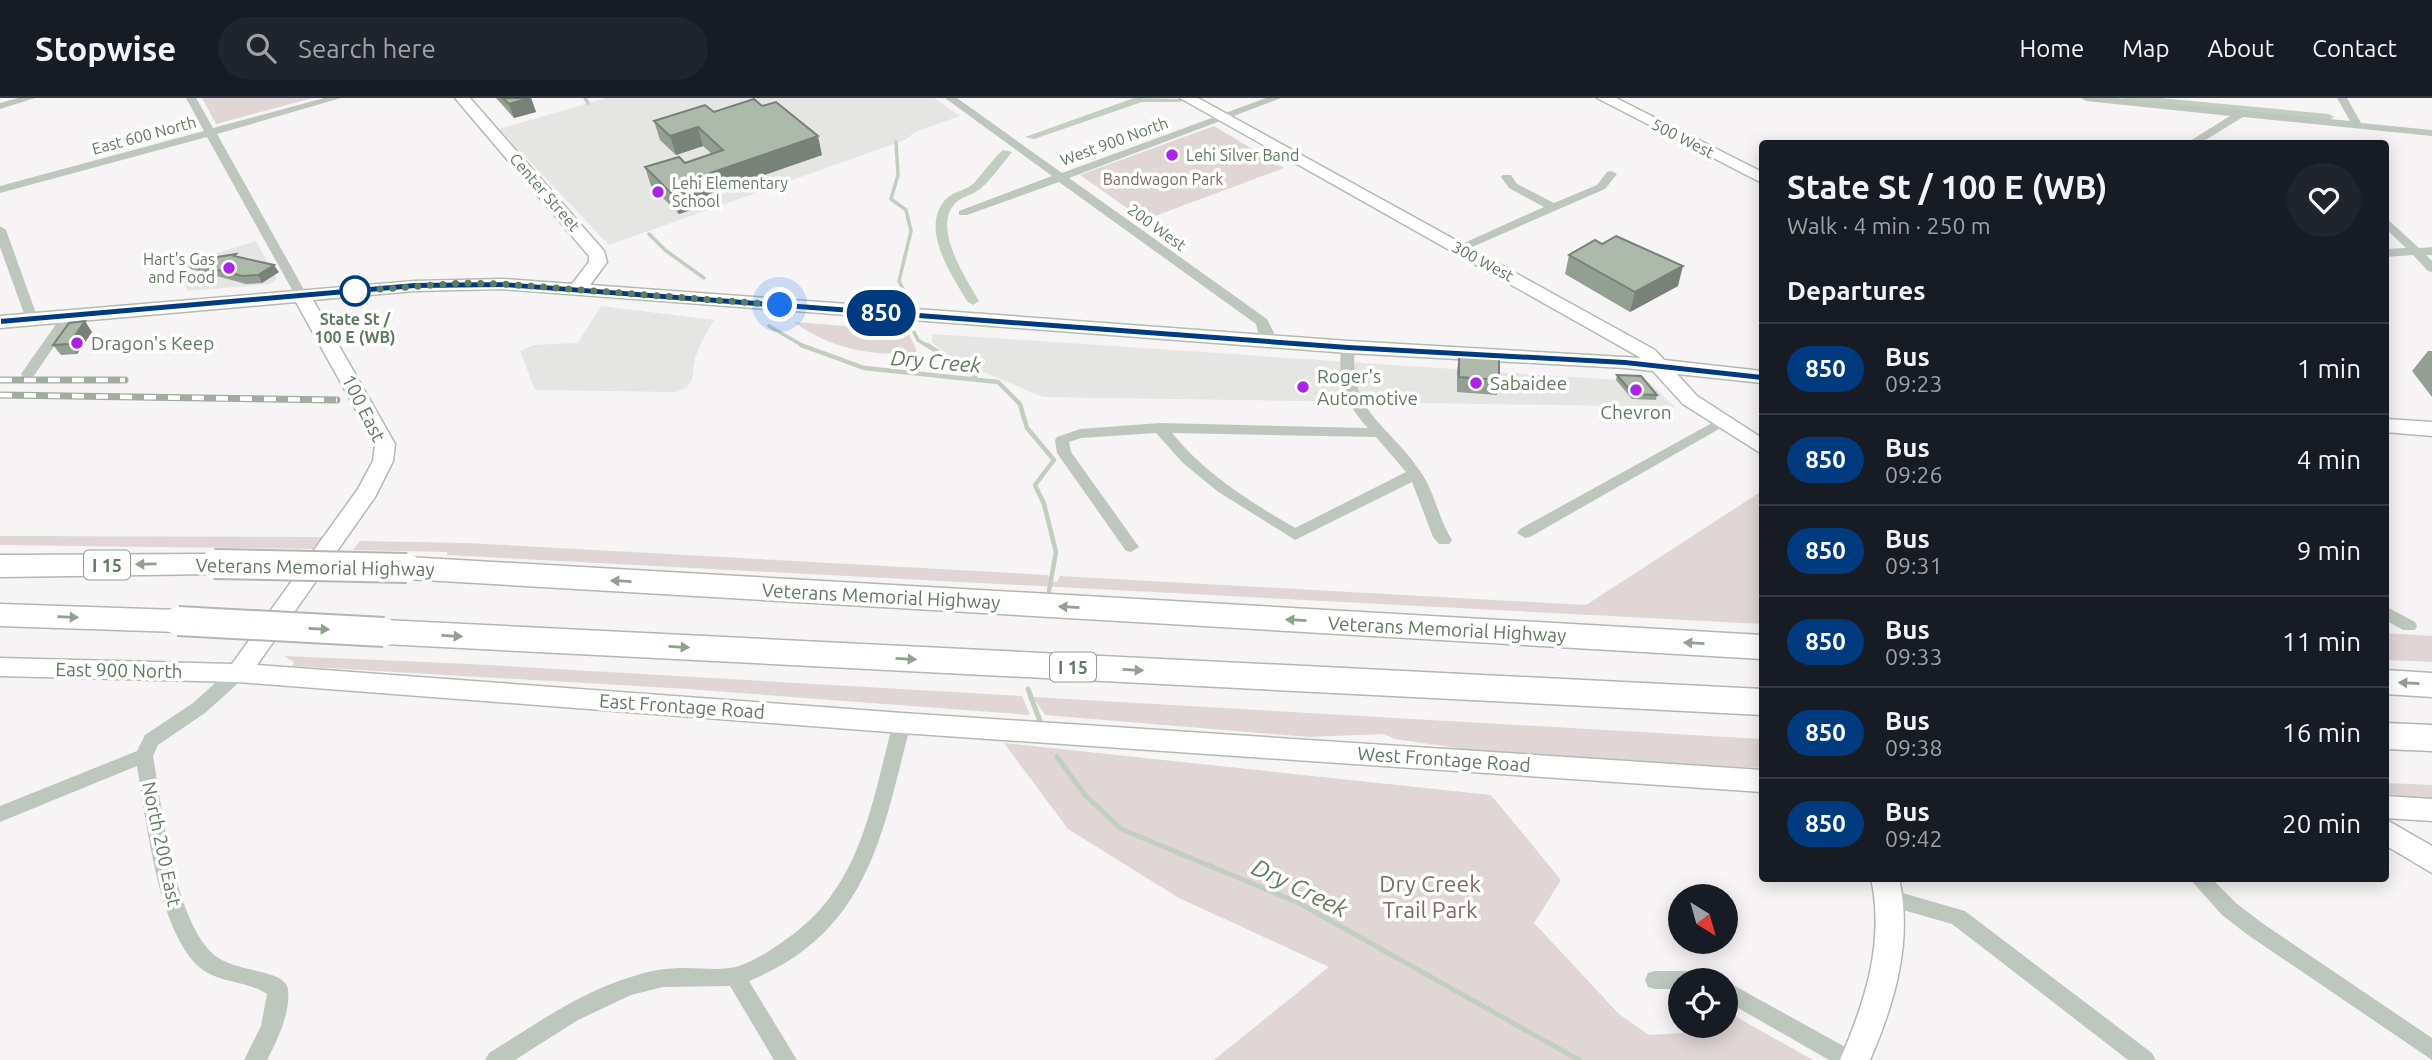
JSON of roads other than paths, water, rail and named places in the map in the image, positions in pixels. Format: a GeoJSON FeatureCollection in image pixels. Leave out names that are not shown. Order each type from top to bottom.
{"type":"FeatureCollection","features":[{"type":"Feature","properties":{"kind":"highway","name":"Veterans Memorial Highway"},"geometry":{"type":"LineString","coordinates":[[0,566],[214,564],[407,568],[1759,647]]}},
{"type":"Feature","properties":{"kind":"highway","name":"I 15"},"geometry":{"type":"LineString","coordinates":[[0,615],[178,621],[1759,702]]}},
{"type":"Feature","properties":{"kind":"highway"},"geometry":{"type":"LineString","coordinates":[[2389,682],[2432,685]]}},
{"type":"Feature","properties":{"kind":"highway"},"geometry":{"type":"LineString","coordinates":[[2389,736],[2432,738]]}},
{"type":"Feature","properties":{"kind":"street"},"geometry":{"type":"LineString","coordinates":[[0,106],[30,98]]}},
{"type":"Feature","properties":{"kind":"street","name":"100 East"},"geometry":{"type":"LineString","coordinates":[[191,98],[386,444],[383,461],[366,492],[238,673]]}},
{"type":"Feature","properties":{"kind":"street","name":"East 600 North"},"geometry":{"type":"LineString","coordinates":[[0,190],[336,98]]}},
{"type":"Feature","properties":{"kind":"street","name":"Center Street"},"geometry":{"type":"LineString","coordinates":[[462,98],[598,254],[598,262],[577,290]]}},
{"type":"Feature","properties":{"kind":"street"},"geometry":{"type":"LineString","coordinates":[[953,100],[971,98]]}},
{"type":"Feature","properties":{"kind":"street","name":"300 West"},"geometry":{"type":"LineString","coordinates":[[1187,98],[1584,316],[1648,354],[1685,395],[1721,422],[1759,445]]}},
{"type":"Feature","properties":{"kind":"street","name":"West 900 North"},"geometry":{"type":"LineString","coordinates":[[963,214],[1276,98]]}},
{"type":"Feature","properties":{"kind":"street","name":"500 West"},"geometry":{"type":"LineString","coordinates":[[1604,98],[1759,176]]}},
{"type":"Feature","properties":{"kind":"street"},"geometry":{"type":"LineString","coordinates":[[2086,98],[2432,133]]}},
{"type":"Feature","properties":{"kind":"street"},"geometry":{"type":"LineString","coordinates":[[2342,98],[2357,125]]}},
{"type":"Feature","properties":{"kind":"street","name":"200 West"},"geometry":{"type":"LineString","coordinates":[[953,100],[1262,322],[1267,333],[1266,341]]}},
{"type":"Feature","properties":{"kind":"street"},"geometry":{"type":"LineString","coordinates":[[2197,140],[2242,113]]}},
{"type":"Feature","properties":{"kind":"street"},"geometry":{"type":"LineString","coordinates":[[1459,248],[1601,187],[1611,174]]}},
{"type":"Feature","properties":{"kind":"street"},"geometry":{"type":"LineString","coordinates":[[1507,177],[1513,186],[1552,208]]}},
{"type":"Feature","properties":{"kind":"street"},"geometry":{"type":"LineString","coordinates":[[2389,225],[2432,268]]}},
{"type":"Feature","properties":{"kind":"street"},"geometry":{"type":"LineString","coordinates":[[0,230],[32,319]]}},
{"type":"Feature","properties":{"kind":"street"},"geometry":{"type":"LineString","coordinates":[[2389,253],[2432,251]]}},
{"type":"Feature","properties":{"kind":"street"},"geometry":{"type":"LineString","coordinates":[[0,322],[462,283],[1348,347],[1657,365],[1759,377]]}},
{"type":"Feature","properties":{"kind":"street"},"geometry":{"type":"LineString","coordinates":[[28,374],[69,316]]}},
{"type":"Feature","properties":{"kind":"street"},"geometry":{"type":"LineString","coordinates":[[1348,347],[1343,370],[1355,401],[1415,474],[1428,500],[1434,528],[1444,540]]}},
{"type":"Feature","properties":{"kind":"street"},"geometry":{"type":"LineString","coordinates":[[1525,533],[1721,422]]}},
{"type":"Feature","properties":{"kind":"street"},"geometry":{"type":"LineString","coordinates":[[2389,425],[2432,429]]}},
{"type":"Feature","properties":{"kind":"street"},"geometry":{"type":"LineString","coordinates":[[1131,547],[1064,453],[1062,440],[1080,434],[1160,428],[1380,433]]}},
{"type":"Feature","properties":{"kind":"street"},"geometry":{"type":"LineString","coordinates":[[1160,428],[1174,448],[1235,497],[1295,534],[1415,474]]}},
{"type":"Feature","properties":{"kind":"street"},"geometry":{"type":"LineString","coordinates":[[2389,614],[2409,626],[2389,625]]}},
{"type":"Feature","properties":{"kind":"street","name":"East 900 North"},"geometry":{"type":"LineString","coordinates":[[0,667],[238,673]]}},
{"type":"Feature","properties":{"kind":"street","name":"East Frontage Road"},"geometry":{"type":"LineString","coordinates":[[238,673],[1126,738]]}},
{"type":"Feature","properties":{"kind":"street","name":"North 200 East"},"geometry":{"type":"LineString","coordinates":[[238,673],[198,708],[151,740],[144,756],[176,912],[190,944],[212,965],[261,978],[278,989],[275,1020],[267,1041],[255,1060]]}},
{"type":"Feature","properties":{"kind":"street"},"geometry":{"type":"LineString","coordinates":[[496,1060],[617,991],[651,980],[684,975],[735,976],[765,964],[814,934],[848,891],[870,848],[902,723]]}},
{"type":"Feature","properties":{"kind":"street","name":"West Frontage Road"},"geometry":{"type":"LineString","coordinates":[[1126,738],[1759,781]]}},
{"type":"Feature","properties":{"kind":"street"},"geometry":{"type":"LineString","coordinates":[[0,814],[144,756]]}},
{"type":"Feature","properties":{"kind":"street"},"geometry":{"type":"LineString","coordinates":[[2389,807],[2432,810]]}},
{"type":"Feature","properties":{"kind":"street"},"geometry":{"type":"LineString","coordinates":[[2389,834],[2432,861]]}},
{"type":"Feature","properties":{"kind":"street"},"geometry":{"type":"LineString","coordinates":[[2202,882],[2229,909],[2255,929],[2432,1050]]}},
{"type":"Feature","properties":{"kind":"street"},"geometry":{"type":"LineString","coordinates":[[1855,1060],[1878,1004],[1886,968],[1888,889],[1958,917],[2145,1060]]}},
{"type":"Feature","properties":{"kind":"street"},"geometry":{"type":"LineString","coordinates":[[735,976],[786,1060]]}},
{"type":"Feature","properties":{"kind":"street"},"geometry":{"type":"LineString","coordinates":[[1655,980],[1668,980]]}},
{"type":"Feature","properties":{"kind":"street"},"geometry":{"type":"LineString","coordinates":[[1738,997],[1849,1060]]}},
{"type":"Feature","properties":{"kind":"waterway","name":"Dry Creek"},"geometry":{"type":"LineString","coordinates":[[585,98],[588,103]]}},
{"type":"Feature","properties":{"kind":"waterway"},"geometry":{"type":"LineString","coordinates":[[2127,98],[2329,117]]}},
{"type":"Feature","properties":{"kind":"waterway"},"geometry":{"type":"LineString","coordinates":[[1030,137],[1141,99],[1180,99]]}},
{"type":"Feature","properties":{"kind":"waterway"},"geometry":{"type":"LineString","coordinates":[[896,142],[898,175],[891,199],[906,210],[911,231],[899,281],[907,297]]}},
{"type":"Feature","properties":{"kind":"waterway"},"geometry":{"type":"LineString","coordinates":[[973,301],[947,251],[941,223],[943,211],[953,198],[978,185],[1007,152]]}},
{"type":"Feature","properties":{"kind":"waterway","name":"Dry Creek"},"geometry":{"type":"LineString","coordinates":[[649,234],[665,250],[704,278]]}},
{"type":"Feature","properties":{"kind":"waterway","name":"Dry Creek"},"geometry":{"type":"LineString","coordinates":[[769,326],[803,346]]}},
{"type":"Feature","properties":{"kind":"waterway"},"geometry":{"type":"LineString","coordinates":[[914,332],[918,340],[929,347]]}},
{"type":"Feature","properties":{"kind":"waterway"},"geometry":{"type":"LineString","coordinates":[[927,345],[975,376]]}},
{"type":"Feature","properties":{"kind":"waterway","name":"Dry Creek"},"geometry":{"type":"LineString","coordinates":[[803,346],[864,368],[998,382],[1020,404],[1027,428],[1054,460],[1035,485],[1044,504],[1056,552],[1049,591]]}},
{"type":"Feature","properties":{"kind":"waterway","name":"Dry Creek"},"geometry":{"type":"LineString","coordinates":[[1028,689],[1040,721]]}},
{"type":"Feature","properties":{"kind":"waterway","name":"Dry Creek"},"geometry":{"type":"LineString","coordinates":[[1057,757],[1085,795],[1121,829],[1299,903],[1579,1060]]}},
{"type":"Feature","properties":{"kind":"railway"},"geometry":{"type":"LineString","coordinates":[[0,380],[125,380]]}},
{"type":"Feature","properties":{"kind":"railway"},"geometry":{"type":"LineString","coordinates":[[0,395],[337,400]]}},
{"type":"Feature","properties":{"kind":"place","name":"Lehi Silver Band"},"geometry":{"type":"Point","coordinates":[1172,155]}},
{"type":"Feature","properties":{"kind":"place","name":"Lehi Elementary School"},"geometry":{"type":"Point","coordinates":[658,192]}},
{"type":"Feature","properties":{"kind":"place","name":"Hart's Gas and Food"},"geometry":{"type":"Point","coordinates":[229,268]}},
{"type":"Feature","properties":{"kind":"place","name":"State St / 100 E (WB)"},"geometry":{"type":"Point","coordinates":[355,291]}},
{"type":"Feature","properties":{"kind":"place","name":"Dragon's Keep"},"geometry":{"type":"Point","coordinates":[77,343]}},
{"type":"Feature","properties":{"kind":"place","name":"Sabaidee"},"geometry":{"type":"Point","coordinates":[1476,383]}},
{"type":"Feature","properties":{"kind":"place","name":"Roger's Automotive"},"geometry":{"type":"Point","coordinates":[1303,387]}},
{"type":"Feature","properties":{"kind":"place","name":"Chevron"},"geometry":{"type":"Point","coordinates":[1636,390]}},
{"type":"Feature","properties":{"kind":"park label","name":"Bandwagon Park"},"geometry":{"type":"Point","coordinates":[1163,179]}},
{"type":"Feature","properties":{"kind":"park label","name":"Dry Creek Trail Park"},"geometry":{"type":"Point","coordinates":[1430,896]}}]}
